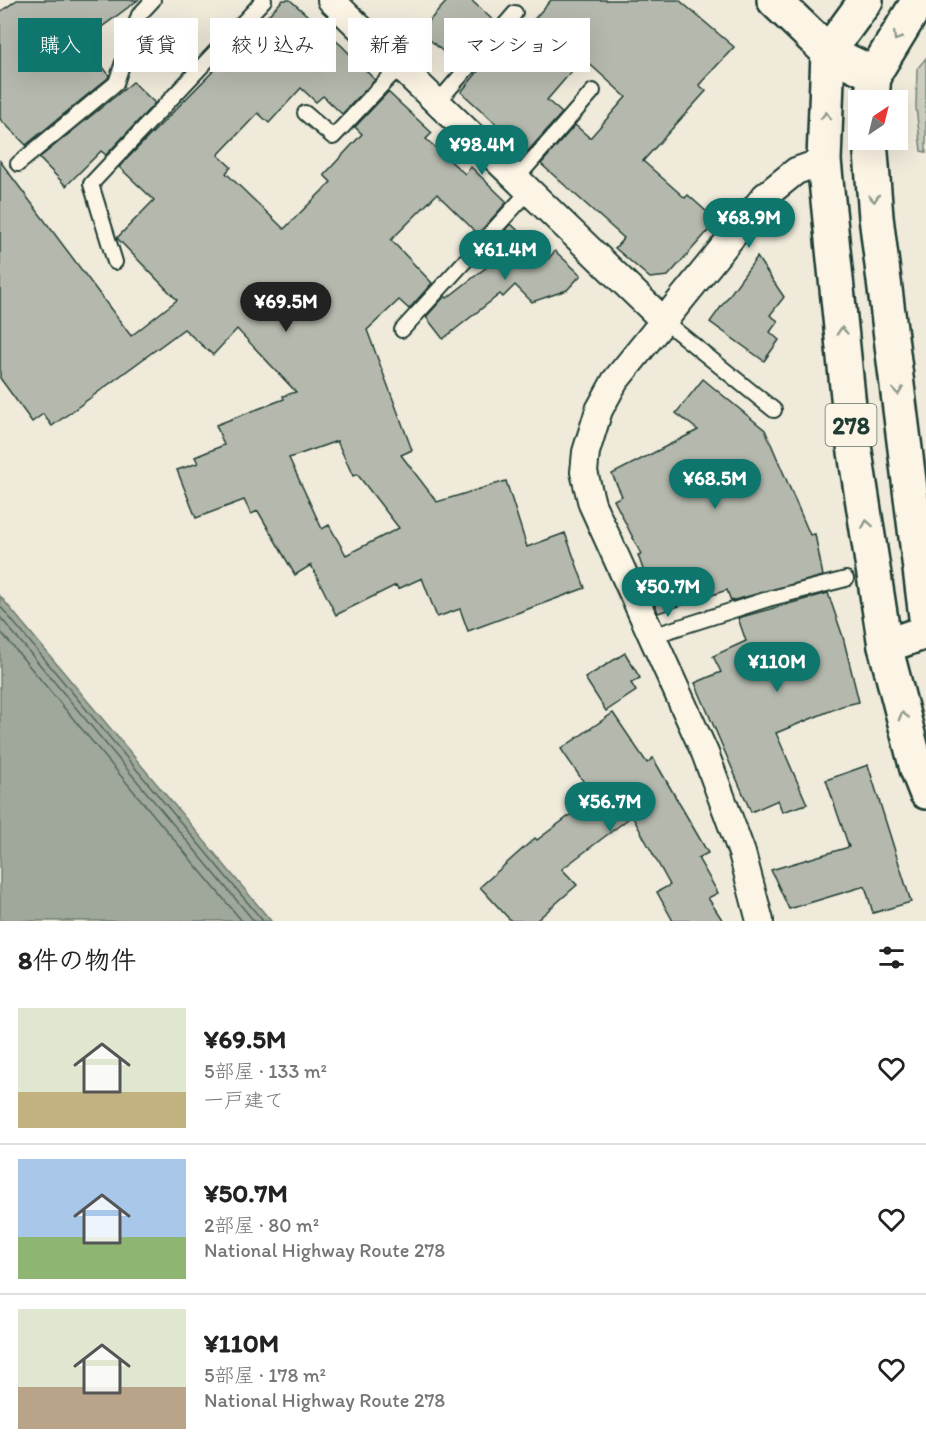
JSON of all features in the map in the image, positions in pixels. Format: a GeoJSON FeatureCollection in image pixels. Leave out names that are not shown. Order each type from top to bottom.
{"type":"FeatureCollection","features":[{"type":"Feature","properties":{"kind":"main road"},"geometry":{"type":"LineString","coordinates":[[774,0],[828,52],[873,87],[920,0]]}},
{"type":"Feature","properties":{"kind":"main road"},"geometry":{"type":"LineString","coordinates":[[828,52],[866,0]]}},
{"type":"Feature","properties":{"kind":"main road","name":"278"},"geometry":{"type":"LineString","coordinates":[[828,52],[824,161],[851,426],[885,645],[917,769],[926,792]]}},
{"type":"Feature","properties":{"kind":"main road","name":"278"},"geometry":{"type":"LineString","coordinates":[[871,150],[876,217],[926,617]]}},
{"type":"Feature","properties":{"kind":"main road"},"geometry":{"type":"LineString","coordinates":[[885,645],[926,632]]}},
{"type":"Feature","properties":{"kind":"street"},"geometry":{"type":"LineString","coordinates":[[330,0],[349,18]]}},
{"type":"Feature","properties":{"kind":"street"},"geometry":{"type":"LineString","coordinates":[[404,72],[664,321]]}},
{"type":"Feature","properties":{"kind":"street"},"geometry":{"type":"LineString","coordinates":[[760,921],[742,853],[720,790],[601,526],[584,472],[591,433],[599,410],[615,381],[765,196],[796,171],[824,161]]}},
{"type":"Feature","properties":{"kind":"lane"},"geometry":{"type":"LineString","coordinates":[[18,164],[116,83],[138,15],[153,0]]}},
{"type":"Feature","properties":{"kind":"lane"},"geometry":{"type":"LineString","coordinates":[[115,262],[90,184],[264,0]]}},
{"type":"Feature","properties":{"kind":"lane"},"geometry":{"type":"LineString","coordinates":[[437,103],[515,13]]}},
{"type":"Feature","properties":{"kind":"lane"},"geometry":{"type":"LineString","coordinates":[[305,112],[333,137],[394,72]]}},
{"type":"Feature","properties":{"kind":"lane"},"geometry":{"type":"LineString","coordinates":[[402,330],[523,185],[592,91]]}},
{"type":"Feature","properties":{"kind":"lane"},"geometry":{"type":"LineString","coordinates":[[664,321],[774,410]]}},
{"type":"Feature","properties":{"kind":"lane"},"geometry":{"type":"LineString","coordinates":[[652,636],[768,599],[846,579]]}},
{"type":"Feature","properties":{"kind":"shaded area"},"geometry":{"type":"Polygon","coordinates":[[[926,58],[926,152],[921,151],[916,107],[917,69],[926,58]]]}},
{"type":"Feature","properties":{"kind":"water"},"geometry":{"type":"Polygon","coordinates":[[[0,596],[271,921],[0,921],[0,596]]]}},
{"type":"Feature","properties":{"kind":"building"},"geometry":{"type":"Polygon","coordinates":[[[17,0],[138,0],[102,27],[102,18],[18,18],[18,72],[102,72],[102,66],[109,75],[26,145],[0,119],[0,12],[17,0]]]}},
{"type":"Feature","properties":{"kind":"building"},"geometry":{"type":"Polygon","coordinates":[[[283,0],[290,0],[310,18],[265,18],[283,0]]]}},
{"type":"Feature","properties":{"kind":"building"},"geometry":{"type":"Polygon","coordinates":[[[448,0],[471,0],[491,18],[444,18],[444,52],[432,42],[432,18],[448,0]]]}},
{"type":"Feature","properties":{"kind":"building"},"geometry":{"type":"Polygon","coordinates":[[[551,0],[679,0],[734,47],[699,85],[706,91],[643,161],[685,198],[688,195],[717,221],[668,276],[650,278],[615,248],[624,238],[541,164],[575,125],[590,138],[626,97],[590,64],[590,18],[535,18],[551,0]]]}},
{"type":"Feature","properties":{"kind":"building"},"geometry":{"type":"Polygon","coordinates":[[[336,41],[342,46],[348,52],[348,72],[367,72],[375,80],[342,114],[323,96],[316,102],[301,88],[269,123],[258,113],[218,155],[231,167],[226,173],[284,229],[331,182],[324,175],[362,134],[355,127],[388,92],[432,133],[426,139],[465,174],[471,167],[507,202],[478,234],[437,194],[391,240],[432,283],[409,309],[399,300],[367,330],[412,450],[401,455],[437,502],[506,481],[527,547],[565,533],[585,588],[468,631],[460,609],[437,617],[422,578],[398,589],[396,585],[336,615],[311,565],[295,575],[258,511],[251,514],[244,500],[196,518],[177,470],[198,463],[195,457],[224,445],[216,425],[284,399],[283,396],[296,392],[237,329],[213,355],[184,329],[52,426],[43,414],[32,422],[0,378],[0,161],[131,336],[177,300],[117,238],[154,200],[119,167],[212,72],[336,72],[336,41]],[[337,441],[289,458],[322,529],[329,525],[346,555],[399,528],[357,474],[353,476],[337,441]]]}},
{"type":"Feature","properties":{"kind":"building"},"geometry":{"type":"Polygon","coordinates":[[[478,72],[571,72],[547,100],[562,113],[527,152],[461,92],[478,72]]]}},
{"type":"Feature","properties":{"kind":"building"},"geometry":{"type":"Polygon","coordinates":[[[133,82],[155,103],[106,155],[101,151],[66,186],[39,158],[133,82]]]}},
{"type":"Feature","properties":{"kind":"building"},"geometry":{"type":"Polygon","coordinates":[[[511,224],[548,259],[555,251],[581,275],[567,290],[532,302],[515,285],[503,297],[500,294],[443,339],[426,317],[445,296],[447,298],[493,262],[484,254],[511,224]]]}},
{"type":"Feature","properties":{"kind":"building"},"geometry":{"type":"Polygon","coordinates":[[[757,257],[784,297],[770,315],[778,321],[770,332],[779,340],[764,361],[710,322],[757,257]]]}},
{"type":"Feature","properties":{"kind":"building"},"geometry":{"type":"Polygon","coordinates":[[[703,379],[765,430],[810,535],[815,534],[823,576],[731,601],[727,590],[658,613],[638,555],[641,554],[614,500],[622,496],[612,474],[698,430],[676,413],[703,379]]]}},
{"type":"Feature","properties":{"kind":"building"},"geometry":{"type":"Polygon","coordinates":[[[828,593],[843,637],[859,702],[842,706],[776,733],[807,804],[782,812],[778,800],[751,812],[695,683],[721,672],[713,656],[746,641],[738,618],[828,593]]]}},
{"type":"Feature","properties":{"kind":"building"},"geometry":{"type":"Polygon","coordinates":[[[625,653],[640,678],[631,683],[636,691],[606,711],[585,678],[625,653]]]}},
{"type":"Feature","properties":{"kind":"building"},"geometry":{"type":"Polygon","coordinates":[[[613,713],[647,763],[653,758],[708,853],[698,858],[718,893],[708,898],[723,921],[673,921],[657,892],[670,885],[632,816],[562,869],[577,885],[536,921],[511,921],[480,887],[535,838],[537,840],[594,797],[561,749],[613,713]]]}},
{"type":"Feature","properties":{"kind":"building"},"geometry":{"type":"Polygon","coordinates":[[[868,765],[911,902],[873,913],[865,886],[789,909],[771,870],[849,847],[826,780],[868,765]]]}}]}
